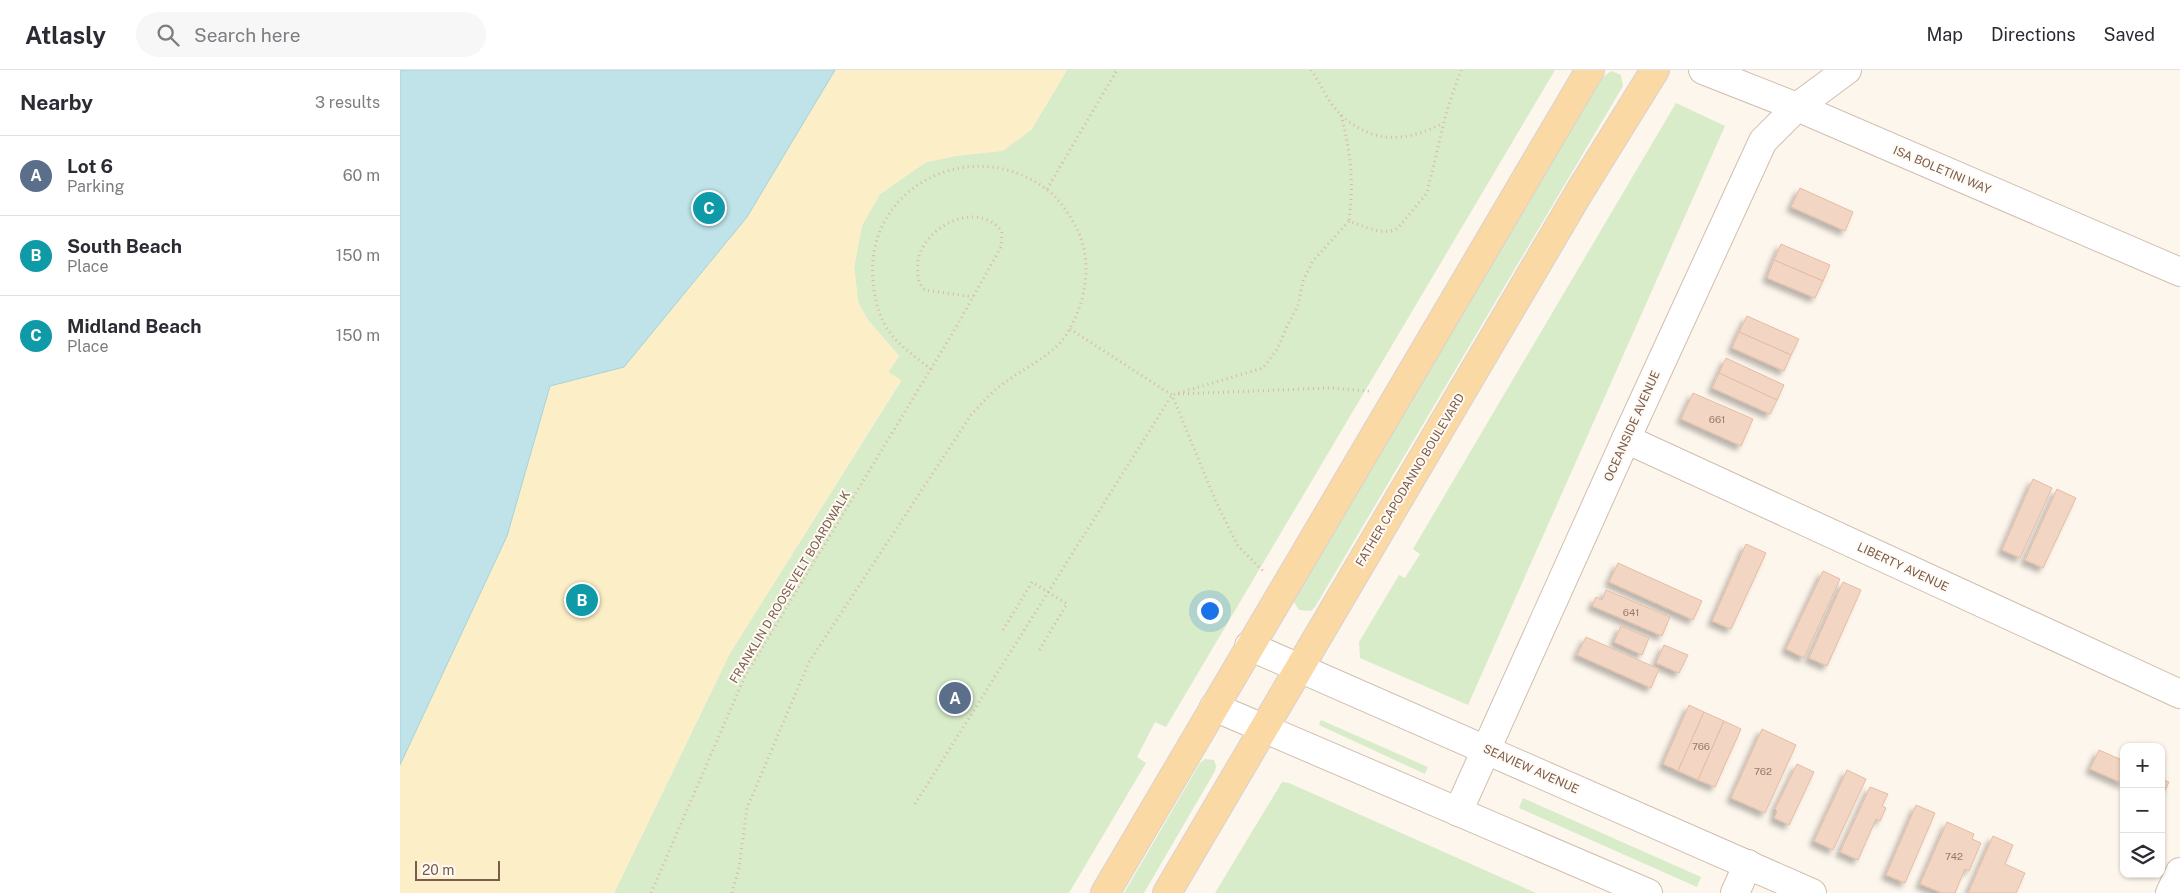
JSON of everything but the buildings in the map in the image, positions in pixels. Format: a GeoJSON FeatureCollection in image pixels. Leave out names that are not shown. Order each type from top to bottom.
{"type":"FeatureCollection","features":[{"type":"Feature","properties":{"kind":"main road"},"geometry":{"type":"LineString","coordinates":[[1105,893],[1590,70]]}},
{"type":"Feature","properties":{"kind":"main road","name":"FATHER CAPODANNO BOULEVARD"},"geometry":{"type":"LineString","coordinates":[[1168,893],[1589,176],[1655,70]]}},
{"type":"Feature","properties":{"kind":"street","name":"ISA BOLETINI WAY"},"geometry":{"type":"LineString","coordinates":[[1704,70],[1797,107],[2180,272]]}},
{"type":"Feature","properties":{"kind":"street","name":"OCEANSIDE AVENUE"},"geometry":{"type":"LineString","coordinates":[[1458,812],[1488,750],[1626,439],[1763,141],[1797,107],[1847,70]]}},
{"type":"Feature","properties":{"kind":"street","name":"LIBERTY AVENUE"},"geometry":{"type":"LineString","coordinates":[[1626,439],[2180,694]]}},
{"type":"Feature","properties":{"kind":"street","name":"SEAVIEW AVENUE"},"geometry":{"type":"LineString","coordinates":[[1249,646],[1812,893]]}},
{"type":"Feature","properties":{"kind":"street"},"geometry":{"type":"LineString","coordinates":[[1214,707],[1648,893]]}},
{"type":"Feature","properties":{"kind":"street"},"geometry":{"type":"LineString","coordinates":[[1735,893],[1748,864]]}},
{"type":"Feature","properties":{"kind":"street"},"geometry":{"type":"LineString","coordinates":[[2170,893],[2180,872]]}},
{"type":"Feature","properties":{"kind":"path"},"geometry":{"type":"LineString","coordinates":[[1047,189],[1117,70]]}},
{"type":"Feature","properties":{"kind":"path"},"geometry":{"type":"LineString","coordinates":[[915,804],[1172,395],[1263,368],[1278,348],[1298,306],[1303,281],[1313,261],[1349,221],[1352,176],[1350,150],[1341,114],[1312,70]]}},
{"type":"Feature","properties":{"kind":"path"},"geometry":{"type":"LineString","coordinates":[[1349,221],[1384,232],[1392,232],[1398,228],[1427,193],[1444,122],[1461,70]]}},
{"type":"Feature","properties":{"kind":"path"},"geometry":{"type":"LineString","coordinates":[[1341,114],[1372,134],[1402,138],[1425,132],[1444,122]]}},
{"type":"Feature","properties":{"kind":"path"},"geometry":{"type":"LineString","coordinates":[[732,893],[739,868],[746,808],[809,662],[971,415],[1006,381],[1046,356],[1065,337],[1078,313],[1086,287],[1086,259],[1079,233],[1066,209],[1047,189],[1022,174],[994,166],[964,166],[936,174],[910,190],[890,212],[877,238],[872,267],[874,296],[885,324],[903,347],[931,369]]}},
{"type":"Feature","properties":{"kind":"path"},"geometry":{"type":"LineString","coordinates":[[974,218],[994,223],[1002,232],[1003,237],[1001,247],[973,298],[925,290],[920,283],[917,270],[920,252],[931,234],[940,227],[960,219],[974,218]]}},
{"type":"Feature","properties":{"kind":"path","name":"FRANKLIN D ROOSEVELT BOARDWALK"},"geometry":{"type":"LineString","coordinates":[[651,893],[745,676],[973,298]]}},
{"type":"Feature","properties":{"kind":"path"},"geometry":{"type":"LineString","coordinates":[[1070,328],[1172,395],[1216,502],[1238,546],[1263,572]]}},
{"type":"Feature","properties":{"kind":"path"},"geometry":{"type":"LineString","coordinates":[[1172,395],[1331,388],[1370,391]]}},
{"type":"Feature","properties":{"kind":"path"},"geometry":{"type":"LineString","coordinates":[[1003,630],[1032,582],[1048,592],[1067,604],[1038,652]]}},
{"type":"Feature","properties":{"kind":"green space"},"geometry":{"type":"Polygon","coordinates":[[[1067,70],[1555,70],[1166,727],[1155,722],[1137,757],[1146,763],[1069,893],[614,893],[730,653],[901,381],[888,372],[899,356],[867,319],[858,302],[854,267],[862,225],[880,194],[926,162],[1003,150],[1031,130],[1067,70]]]}},
{"type":"Feature","properties":{"kind":"green space"},"geometry":{"type":"Polygon","coordinates":[[[1611,71],[1621,75],[1623,86],[1315,607],[1311,611],[1299,610],[1294,602],[1297,595],[1603,77],[1611,71]]]}},
{"type":"Feature","properties":{"kind":"green space"},"geometry":{"type":"Polygon","coordinates":[[[1676,103],[1725,126],[1468,705],[1360,658],[1359,642],[1399,575],[1405,578],[1420,554],[1413,549],[1676,103]]]}},
{"type":"Feature","properties":{"kind":"green space"},"geometry":{"type":"Polygon","coordinates":[[[1321,720],[1428,767],[1425,774],[1319,725],[1321,720]]]}},
{"type":"Feature","properties":{"kind":"green space"},"geometry":{"type":"Polygon","coordinates":[[[1205,759],[1214,760],[1215,771],[1144,893],[1124,893],[1200,763],[1205,759]]]}},
{"type":"Feature","properties":{"kind":"green space"},"geometry":{"type":"Polygon","coordinates":[[[1282,782],[1289,783],[1536,893],[1215,893],[1282,782]]]}},
{"type":"Feature","properties":{"kind":"green space"},"geometry":{"type":"Polygon","coordinates":[[[1523,798],[1701,877],[1697,887],[1519,808],[1523,798]]]}},
{"type":"Feature","properties":{"kind":"sand"},"geometry":{"type":"Polygon","coordinates":[[[691,70],[1067,70],[1031,130],[1003,151],[955,156],[926,162],[880,194],[862,225],[854,267],[858,302],[867,319],[899,356],[888,372],[901,380],[730,653],[614,893],[400,893],[400,547],[691,70]]]}},
{"type":"Feature","properties":{"kind":"water"},"geometry":{"type":"Polygon","coordinates":[[[400,70],[835,70],[747,217],[624,367],[550,386],[507,536],[400,765],[400,70]]]}},
{"type":"Feature","properties":{"kind":"place","name":"Midland Beach"},"geometry":{"type":"Point","coordinates":[709,208]}},
{"type":"Feature","properties":{"kind":"place","name":"South Beach"},"geometry":{"type":"Point","coordinates":[582,600]}},
{"type":"Feature","properties":{"kind":"place","name":"Lot 6"},"geometry":{"type":"Point","coordinates":[955,698]}}]}
